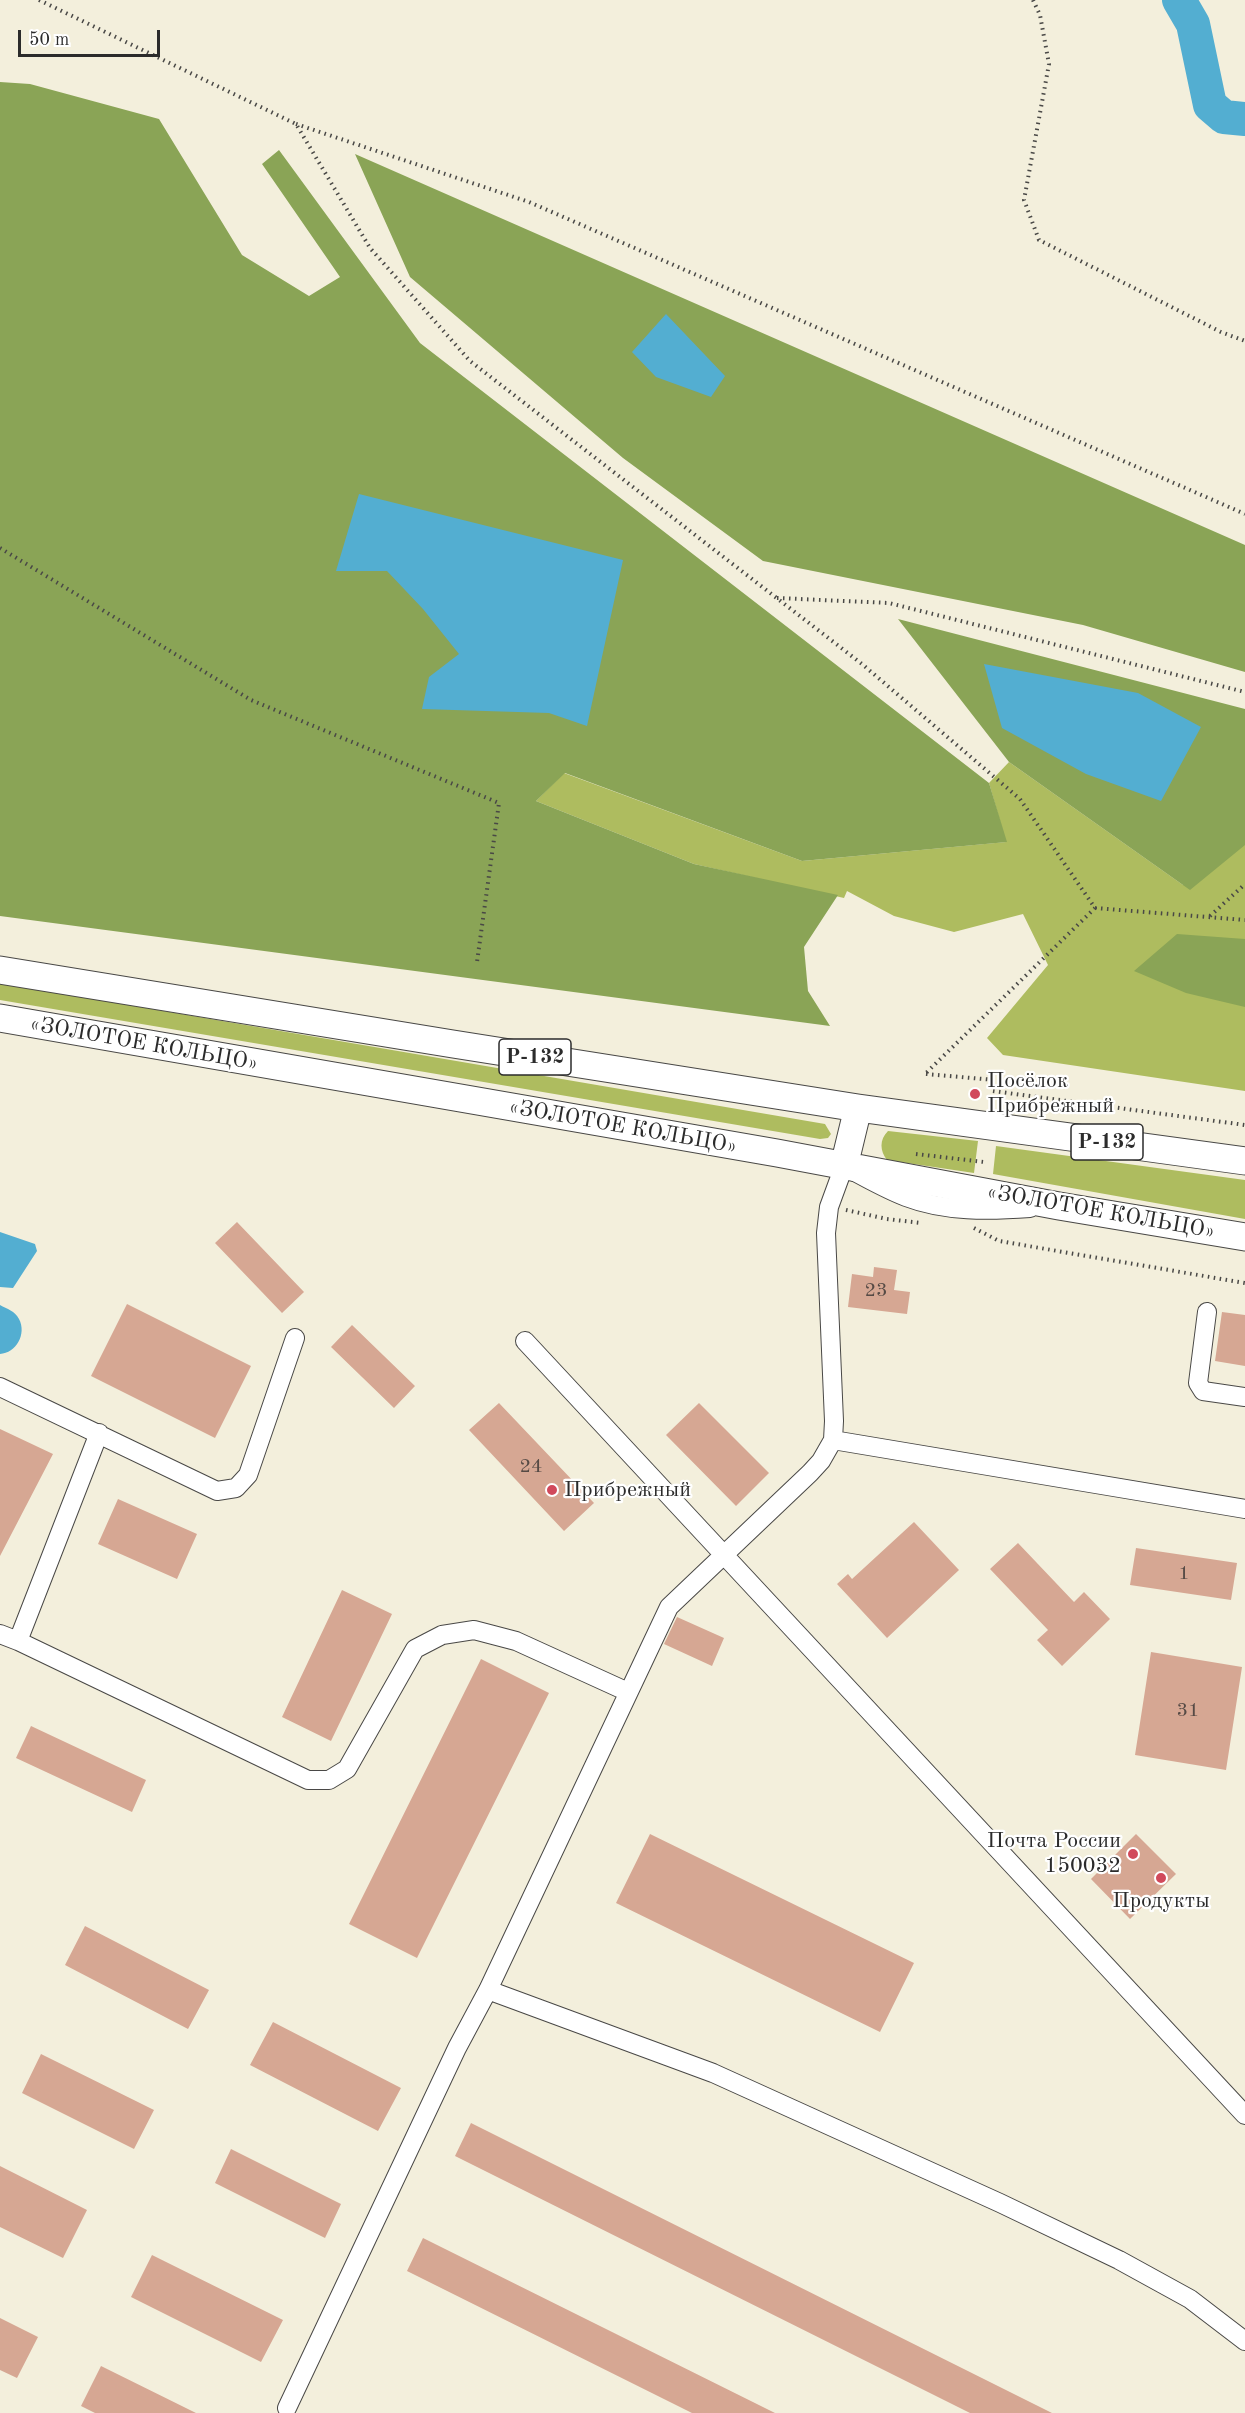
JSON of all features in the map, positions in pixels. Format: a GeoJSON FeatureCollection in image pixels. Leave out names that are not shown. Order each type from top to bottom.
{"type":"FeatureCollection","features":[{"type":"Feature","properties":{"kind":"highway","name":"Р-132"},"geometry":{"type":"LineString","coordinates":[[0,970],[858,1108],[1245,1161]]}},
{"type":"Feature","properties":{"kind":"highway","name":"«ЗОЛОТОЕ КОЛЬЦО»"},"geometry":{"type":"LineString","coordinates":[[0,1018],[1245,1237]]}},
{"type":"Feature","properties":{"kind":"highway"},"geometry":{"type":"LineString","coordinates":[[844,1166],[858,1108]]}},
{"type":"Feature","properties":{"kind":"street"},"geometry":{"type":"LineString","coordinates":[[287,2408],[669,1606],[810,1473],[833,1440],[835,1409],[826,1233],[830,1207],[844,1166]]}},
{"type":"Feature","properties":{"kind":"street"},"geometry":{"type":"LineString","coordinates":[[1207,1312],[1198,1383],[1203,1391],[1245,1397]]}},
{"type":"Feature","properties":{"kind":"street"},"geometry":{"type":"LineString","coordinates":[[0,1387],[217,1491],[236,1488],[248,1475],[295,1338]]}},
{"type":"Feature","properties":{"kind":"street"},"geometry":{"type":"LineString","coordinates":[[525,1341],[1245,2115]]}},
{"type":"Feature","properties":{"kind":"street"},"geometry":{"type":"LineString","coordinates":[[18,1641],[99,1433]]}},
{"type":"Feature","properties":{"kind":"street"},"geometry":{"type":"LineString","coordinates":[[833,1440],[1245,1509]]}},
{"type":"Feature","properties":{"kind":"street"},"geometry":{"type":"LineString","coordinates":[[0,1634],[308,1780],[329,1780],[347,1769],[415,1649],[442,1635],[474,1630],[516,1641],[628,1692]]}},
{"type":"Feature","properties":{"kind":"street"},"geometry":{"type":"LineString","coordinates":[[488,1990],[713,2073],[1000,2203],[1119,2260],[1190,2299],[1245,2341]]}},
{"type":"Feature","properties":{"kind":"path"},"geometry":{"type":"LineString","coordinates":[[39,0],[296,124],[529,202],[1245,514]]}},
{"type":"Feature","properties":{"kind":"path"},"geometry":{"type":"LineString","coordinates":[[1033,0],[1040,15],[1049,64],[1024,200],[1039,240],[1221,332],[1245,340]]}},
{"type":"Feature","properties":{"kind":"path"},"geometry":{"type":"LineString","coordinates":[[296,124],[370,248],[470,361],[862,664],[1020,799],[1095,908]]}},
{"type":"Feature","properties":{"kind":"path"},"geometry":{"type":"LineString","coordinates":[[0,548],[251,700],[499,803],[477,962]]}},
{"type":"Feature","properties":{"kind":"path"},"geometry":{"type":"LineString","coordinates":[[777,598],[889,603],[1245,692]]}},
{"type":"Feature","properties":{"kind":"path"},"geometry":{"type":"LineString","coordinates":[[1209,917],[1245,884]]}},
{"type":"Feature","properties":{"kind":"path"},"geometry":{"type":"LineString","coordinates":[[995,1080],[925,1074],[1095,908],[1245,920]]}},
{"type":"Feature","properties":{"kind":"path"},"geometry":{"type":"LineString","coordinates":[[993,1092],[1245,1125]]}},
{"type":"Feature","properties":{"kind":"path"},"geometry":{"type":"LineString","coordinates":[[907,1153],[984,1161]]}},
{"type":"Feature","properties":{"kind":"path"},"geometry":{"type":"LineString","coordinates":[[830,1207],[887,1219],[931,1224]]}},
{"type":"Feature","properties":{"kind":"path"},"geometry":{"type":"LineString","coordinates":[[963,1227],[974,1228],[999,1241],[1245,1283]]}},
{"type":"Feature","properties":{"kind":"green space"},"geometry":{"type":"Polygon","coordinates":[[[0,82],[30,84],[159,119],[242,255],[309,296],[340,277],[262,164],[279,150],[420,343],[989,783],[1007,842],[802,861],[565,773],[536,801],[694,864],[838,895],[804,947],[808,991],[830,1026],[0,916],[0,82]]]}},
{"type":"Feature","properties":{"kind":"green space"},"geometry":{"type":"Polygon","coordinates":[[[355,154],[1245,545],[1245,672],[1083,625],[763,561],[623,458],[410,277],[355,154]]]}},
{"type":"Feature","properties":{"kind":"green space"},"geometry":{"type":"Polygon","coordinates":[[[898,619],[1245,709],[1245,845],[1190,890],[1009,762],[898,619]]]}},
{"type":"Feature","properties":{"kind":"green space"},"geometry":{"type":"Polygon","coordinates":[[[1009,762],[1183,885],[1245,838],[1245,1091],[1003,1055],[987,1038],[1048,965],[1023,914],[954,932],[894,916],[847,891],[844,898],[694,864],[536,801],[564,773],[802,861],[1006,842],[989,783],[1009,762]]]}},
{"type":"Feature","properties":{"kind":"green space"},"geometry":{"type":"Polygon","coordinates":[[[1177,934],[1245,939],[1245,1007],[1186,993],[1134,971],[1177,934]]]}},
{"type":"Feature","properties":{"kind":"green space"},"geometry":{"type":"Polygon","coordinates":[[[0,983],[825,1124],[831,1134],[828,1138],[820,1139],[0,1000],[0,983]]]}},
{"type":"Feature","properties":{"kind":"green space"},"geometry":{"type":"Polygon","coordinates":[[[888,1131],[978,1141],[974,1173],[887,1160],[882,1146],[883,1138],[888,1131]]]}},
{"type":"Feature","properties":{"kind":"green space"},"geometry":{"type":"Polygon","coordinates":[[[996,1146],[1245,1180],[1245,1219],[993,1174],[996,1146]]]}},
{"type":"Feature","properties":{"kind":"water"},"geometry":{"type":"Polygon","coordinates":[[[666,314],[725,376],[711,397],[656,377],[632,352],[666,314]]]}},
{"type":"Feature","properties":{"kind":"water"},"geometry":{"type":"Polygon","coordinates":[[[359,494],[623,560],[587,726],[549,713],[422,709],[429,677],[459,654],[423,609],[387,571],[336,571],[359,494]]]}},
{"type":"Feature","properties":{"kind":"water"},"geometry":{"type":"Polygon","coordinates":[[[984,664],[1138,693],[1201,727],[1161,801],[1086,774],[1002,728],[984,664]]]}},
{"type":"Feature","properties":{"kind":"water"},"geometry":{"type":"Polygon","coordinates":[[[0,1232],[35,1244],[37,1251],[13,1288],[0,1287],[0,1232]]]}},
{"type":"Feature","properties":{"kind":"water"},"geometry":{"type":"Polygon","coordinates":[[[0,1305],[17,1316],[22,1331],[15,1346],[6,1353],[0,1354],[0,1305]]]}},
{"type":"Feature","properties":{"kind":"building"},"geometry":{"type":"Polygon","coordinates":[[[237,1222],[304,1292],[282,1313],[215,1243],[237,1222]]]}},
{"type":"Feature","properties":{"kind":"building"},"geometry":{"type":"Polygon","coordinates":[[[874,1267],[897,1270],[894,1290],[910,1292],[907,1314],[848,1307],[852,1274],[873,1277],[874,1267]]]}},
{"type":"Feature","properties":{"kind":"building"},"geometry":{"type":"Polygon","coordinates":[[[127,1304],[251,1366],[215,1438],[91,1376],[127,1304]]]}},
{"type":"Feature","properties":{"kind":"building"},"geometry":{"type":"Polygon","coordinates":[[[1222,1312],[1245,1315],[1245,1366],[1215,1361],[1222,1312]]]}},
{"type":"Feature","properties":{"kind":"building"},"geometry":{"type":"Polygon","coordinates":[[[352,1325],[415,1386],[394,1408],[331,1347],[352,1325]]]}},
{"type":"Feature","properties":{"kind":"building"},"geometry":{"type":"Polygon","coordinates":[[[499,1403],[594,1503],[564,1531],[469,1430],[499,1403]]]}},
{"type":"Feature","properties":{"kind":"building"},"geometry":{"type":"Polygon","coordinates":[[[699,1403],[769,1473],[736,1506],[666,1435],[699,1403]]]}},
{"type":"Feature","properties":{"kind":"building"},"geometry":{"type":"Polygon","coordinates":[[[0,1429],[53,1454],[0,1556],[0,1429]]]}},
{"type":"Feature","properties":{"kind":"building"},"geometry":{"type":"Polygon","coordinates":[[[118,1499],[197,1534],[177,1579],[98,1544],[118,1499]]]}},
{"type":"Feature","properties":{"kind":"building"},"geometry":{"type":"Polygon","coordinates":[[[914,1522],[959,1570],[887,1638],[837,1584],[848,1574],[852,1579],[914,1522]]]}},
{"type":"Feature","properties":{"kind":"building"},"geometry":{"type":"Polygon","coordinates":[[[1018,1543],[1074,1602],[1084,1592],[1110,1619],[1062,1666],[1037,1640],[1048,1630],[990,1569],[1018,1543]]]}},
{"type":"Feature","properties":{"kind":"building"},"geometry":{"type":"Polygon","coordinates":[[[1136,1548],[1237,1563],[1231,1600],[1130,1585],[1136,1548]]]}},
{"type":"Feature","properties":{"kind":"building"},"geometry":{"type":"Polygon","coordinates":[[[342,1590],[392,1614],[331,1741],[282,1717],[342,1590]]]}},
{"type":"Feature","properties":{"kind":"building"},"geometry":{"type":"Polygon","coordinates":[[[677,1617],[724,1638],[712,1666],[664,1644],[677,1617]]]}},
{"type":"Feature","properties":{"kind":"building"},"geometry":{"type":"Polygon","coordinates":[[[1151,1652],[1242,1667],[1226,1770],[1135,1755],[1151,1652]]]}},
{"type":"Feature","properties":{"kind":"building"},"geometry":{"type":"Polygon","coordinates":[[[481,1659],[549,1693],[417,1958],[349,1924],[481,1659]]]}},
{"type":"Feature","properties":{"kind":"building"},"geometry":{"type":"Polygon","coordinates":[[[31,1726],[146,1780],[132,1812],[16,1758],[31,1726]]]}},
{"type":"Feature","properties":{"kind":"building"},"geometry":{"type":"Polygon","coordinates":[[[650,1834],[914,1963],[880,2032],[616,1903],[650,1834]]]}},
{"type":"Feature","properties":{"kind":"building"},"geometry":{"type":"Polygon","coordinates":[[[1136,1834],[1176,1874],[1130,1919],[1091,1879],[1136,1834]]]}},
{"type":"Feature","properties":{"kind":"building"},"geometry":{"type":"Polygon","coordinates":[[[85,1926],[209,1990],[188,2029],[65,1965],[85,1926]]]}},
{"type":"Feature","properties":{"kind":"building"},"geometry":{"type":"Polygon","coordinates":[[[273,2022],[401,2088],[378,2131],[250,2065],[273,2022]]]}},
{"type":"Feature","properties":{"kind":"building"},"geometry":{"type":"Polygon","coordinates":[[[41,2054],[154,2110],[134,2149],[22,2093],[41,2054]]]}},
{"type":"Feature","properties":{"kind":"building"},"geometry":{"type":"Polygon","coordinates":[[[471,2123],[1052,2413],[970,2413],[455,2156],[471,2123]]]}},
{"type":"Feature","properties":{"kind":"building"},"geometry":{"type":"Polygon","coordinates":[[[231,2149],[341,2204],[325,2238],[215,2183],[231,2149]]]}},
{"type":"Feature","properties":{"kind":"building"},"geometry":{"type":"Polygon","coordinates":[[[0,2166],[87,2210],[63,2258],[0,2227],[0,2166]]]}},
{"type":"Feature","properties":{"kind":"building"},"geometry":{"type":"Polygon","coordinates":[[[423,2238],[775,2413],[692,2413],[407,2271],[423,2238]]]}},
{"type":"Feature","properties":{"kind":"building"},"geometry":{"type":"Polygon","coordinates":[[[152,2255],[283,2320],[261,2362],[131,2297],[152,2255]]]}},
{"type":"Feature","properties":{"kind":"building"},"geometry":{"type":"Polygon","coordinates":[[[0,2318],[38,2337],[17,2378],[0,2370],[0,2318]]]}},
{"type":"Feature","properties":{"kind":"building"},"geometry":{"type":"Polygon","coordinates":[[[101,2366],[196,2413],[95,2413],[81,2406],[101,2366]]]}},
{"type":"Feature","properties":{"kind":"waterway"},"geometry":{"type":"LineString","coordinates":[[1179,0],[1193,24],[1210,105],[1224,117],[1245,119]]}},
{"type":"Feature","properties":{"kind":"place","name":"Посёлок Прибрежный"},"geometry":{"type":"Point","coordinates":[975,1094]}},
{"type":"Feature","properties":{"kind":"place","name":"Прибрежный"},"geometry":{"type":"Point","coordinates":[552,1490]}},
{"type":"Feature","properties":{"kind":"place","name":"Почта России 150032"},"geometry":{"type":"Point","coordinates":[1133,1854]}},
{"type":"Feature","properties":{"kind":"place","name":"Продукты"},"geometry":{"type":"Point","coordinates":[1161,1878]}}]}
